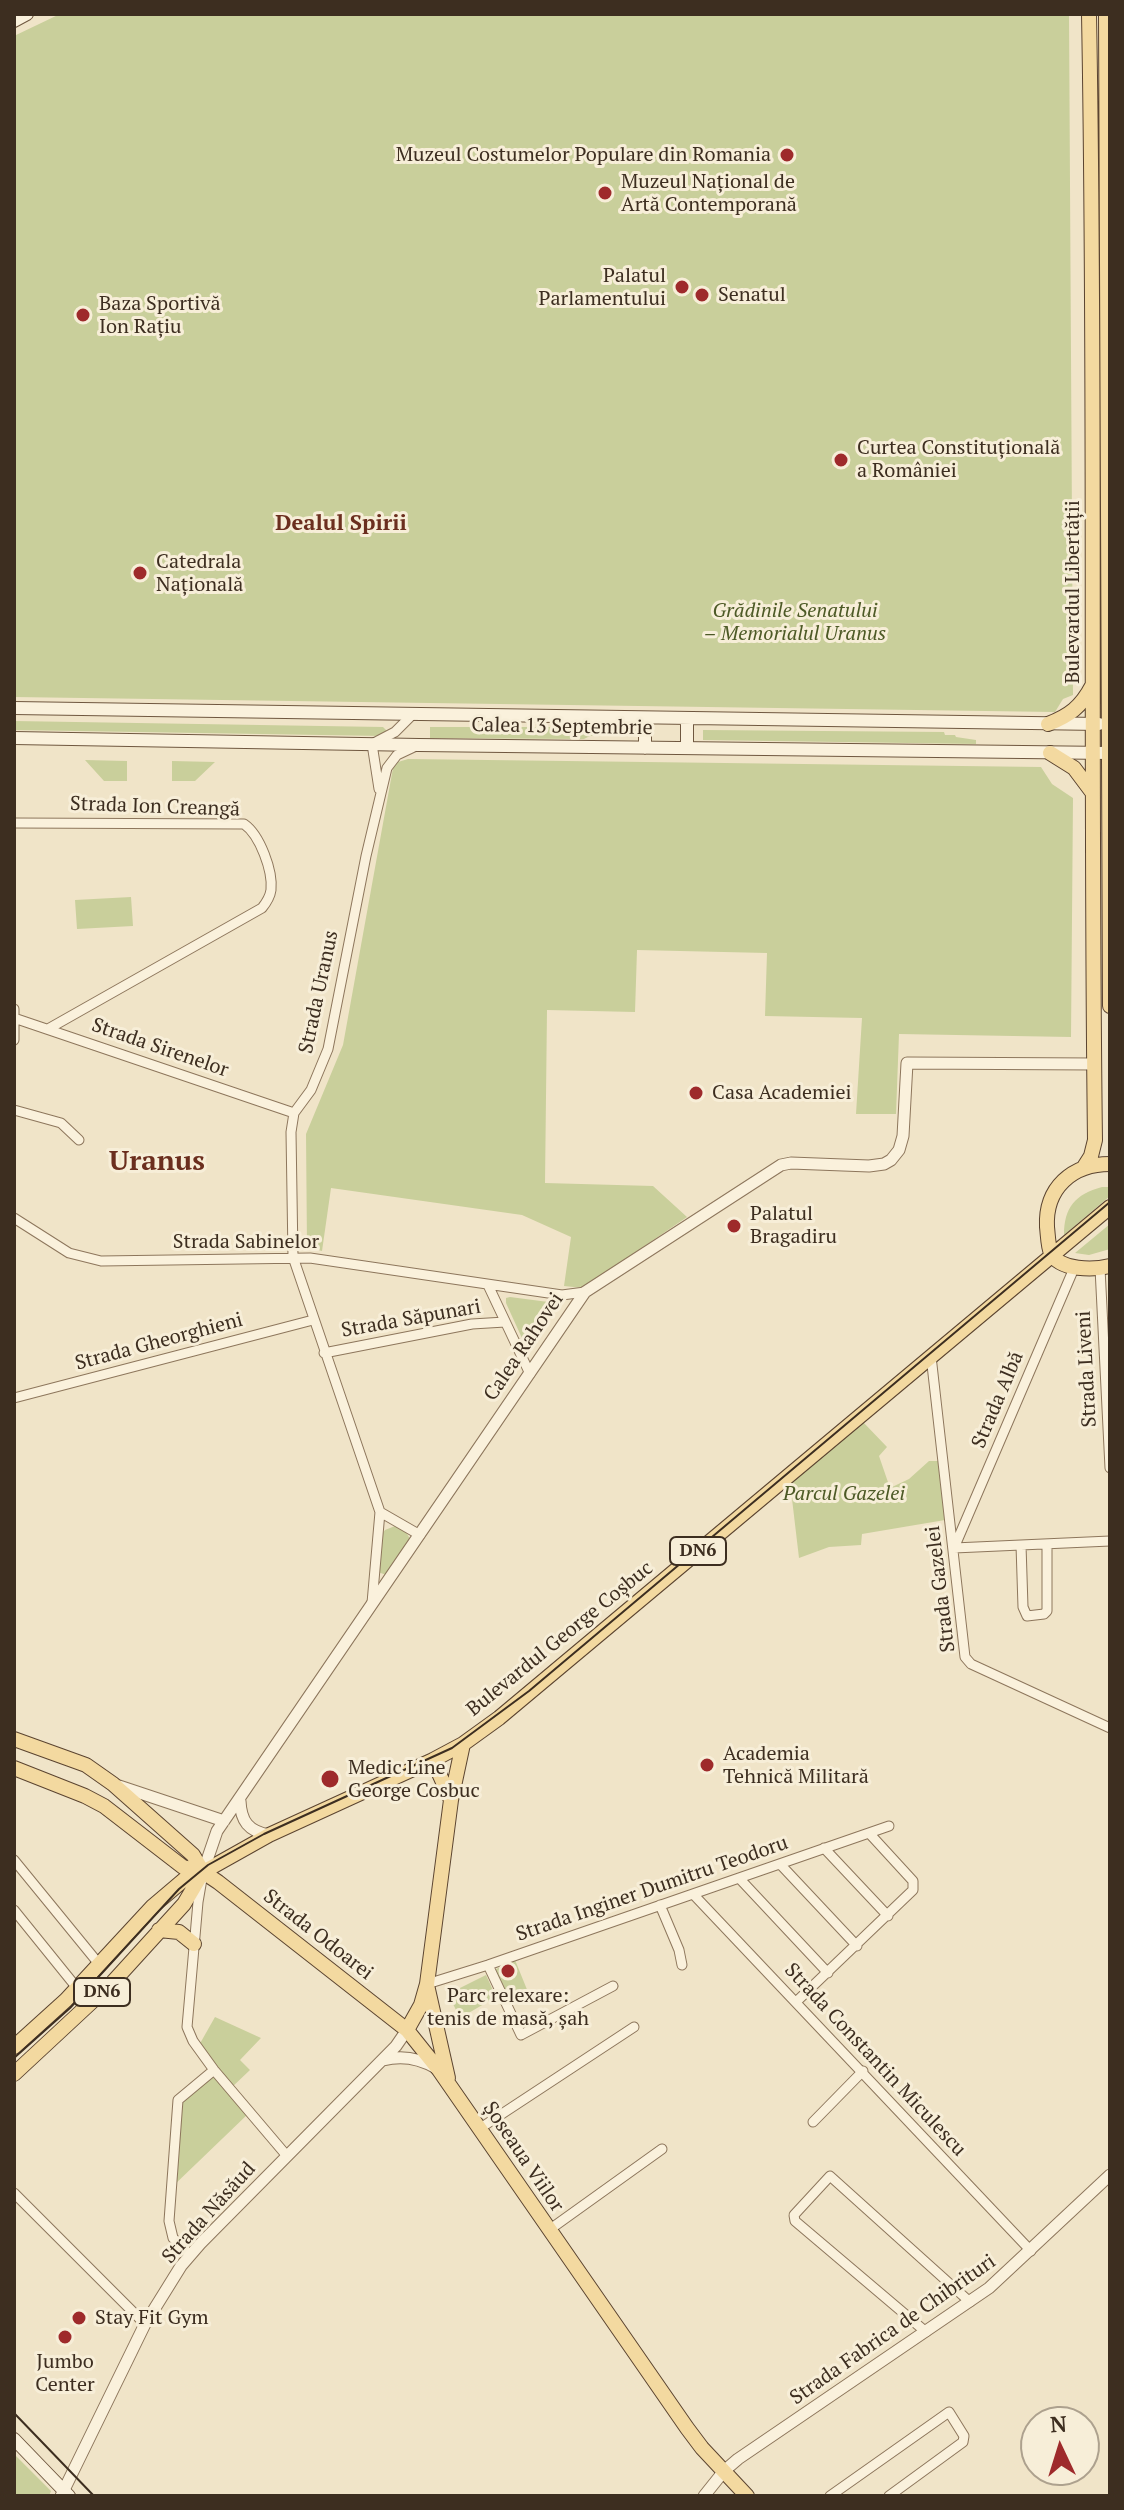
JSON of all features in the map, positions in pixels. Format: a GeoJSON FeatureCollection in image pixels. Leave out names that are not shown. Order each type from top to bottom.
{"type":"FeatureCollection","features":[{"type":"Feature","properties":{"kind":"main road"},"geometry":{"type":"LineString","coordinates":[[14,21],[27,14]]}},
{"type":"Feature","properties":{"kind":"main road","name":"Bulevardul Libertății"},"geometry":{"type":"LineString","coordinates":[[1089,14],[1104,459],[1110,1006]]}},
{"type":"Feature","properties":{"kind":"main road","name":"Bulevardul Libertății"},"geometry":{"type":"LineString","coordinates":[[1084,1167],[1095,1140],[1092,686],[1104,459],[1108,122],[1106,14]]}},
{"type":"Feature","properties":{"kind":"main road"},"geometry":{"type":"LineString","coordinates":[[1091,121],[1108,122]]}},
{"type":"Feature","properties":{"kind":"main road"},"geometry":{"type":"LineString","coordinates":[[1048,724],[1074,711],[1092,686]]}},
{"type":"Feature","properties":{"kind":"main road","name":"Calea 13 Septembrie"},"geometry":{"type":"LineString","coordinates":[[14,708],[1108,724]]}},
{"type":"Feature","properties":{"kind":"main road"},"geometry":{"type":"LineString","coordinates":[[645,718],[645,748]]}},
{"type":"Feature","properties":{"kind":"main road"},"geometry":{"type":"LineString","coordinates":[[687,718],[687,748]]}},
{"type":"Feature","properties":{"kind":"main road","name":"Calea 13 Septembrie"},"geometry":{"type":"LineString","coordinates":[[14,738],[1109,753]]}},
{"type":"Feature","properties":{"kind":"main road"},"geometry":{"type":"LineString","coordinates":[[1050,753],[1074,768],[1092,792]]}},
{"type":"Feature","properties":{"kind":"main road"},"geometry":{"type":"LineString","coordinates":[[1105,1267],[1075,1266],[1052,1255],[1047,1220],[1051,1201],[1059,1186],[1073,1172],[1084,1167],[1110,1164]]}},
{"type":"Feature","properties":{"kind":"main road","name":"DN6"},"geometry":{"type":"LineString","coordinates":[[1052,1255],[1110,1207]]}},
{"type":"Feature","properties":{"kind":"main road","name":"Bulevardul George Coșbuc"},"geometry":{"type":"LineString","coordinates":[[203,1872],[269,1835],[463,1744],[529,1693],[1052,1255]]}},
{"type":"Feature","properties":{"kind":"main road"},"geometry":{"type":"LineString","coordinates":[[14,1739],[74,1759],[113,1784],[193,1855],[203,1872]]}},
{"type":"Feature","properties":{"kind":"main road"},"geometry":{"type":"LineString","coordinates":[[407,2030],[421,2005],[427,1984],[451,1800],[463,1744]]}},
{"type":"Feature","properties":{"kind":"main road"},"geometry":{"type":"LineString","coordinates":[[433,1760],[451,1800]]}},
{"type":"Feature","properties":{"kind":"main road"},"geometry":{"type":"LineString","coordinates":[[14,1768],[104,1806],[183,1867],[203,1872]]}},
{"type":"Feature","properties":{"kind":"main road","name":"DN6"},"geometry":{"type":"LineString","coordinates":[[14,2047],[77,1988],[167,1893],[189,1876],[203,1872]]}},
{"type":"Feature","properties":{"kind":"main road","name":"Calea Rahovei"},"geometry":{"type":"LineString","coordinates":[[14,2074],[113,1982],[184,1904],[203,1872]]}},
{"type":"Feature","properties":{"kind":"main road","name":"Strada Odoarei"},"geometry":{"type":"LineString","coordinates":[[203,1872],[407,2030]]}},
{"type":"Feature","properties":{"kind":"main road"},"geometry":{"type":"LineString","coordinates":[[159,1930],[179,1932],[194,1944]]}},
{"type":"Feature","properties":{"kind":"main road"},"geometry":{"type":"LineString","coordinates":[[427,1984],[450,2086]]}},
{"type":"Feature","properties":{"kind":"main road","name":"Șoseaua Viilor"},"geometry":{"type":"LineString","coordinates":[[407,2030],[439,2070],[687,2428],[747,2496]]}},
{"type":"Feature","properties":{"kind":"main road"},"geometry":{"type":"LineString","coordinates":[[14,2439],[65,2494]]}},
{"type":"Feature","properties":{"kind":"street"},"geometry":{"type":"LineString","coordinates":[[372,744],[395,732],[412,715]]}},
{"type":"Feature","properties":{"kind":"street","name":"Strada Uranus"},"geometry":{"type":"LineString","coordinates":[[372,744],[379,796]]}},
{"type":"Feature","properties":{"kind":"street","name":"Strada Uranus"},"geometry":{"type":"LineString","coordinates":[[371,1606],[380,1512],[293,1257],[291,1132],[294,1113],[311,1090],[328,1049],[379,796],[390,763],[403,751],[419,745]]}},
{"type":"Feature","properties":{"kind":"street","name":"Strada Ion Creangă"},"geometry":{"type":"LineString","coordinates":[[14,823],[244,824],[259,840],[270,882],[271,891],[262,908],[48,1029]]}},
{"type":"Feature","properties":{"kind":"street"},"geometry":{"type":"LineString","coordinates":[[14,1040],[15,1015]]}},
{"type":"Feature","properties":{"kind":"street","name":"Strada Sirenelor"},"geometry":{"type":"LineString","coordinates":[[15,1015],[294,1113]]}},
{"type":"Feature","properties":{"kind":"street","name":"Calea Rahovei"},"geometry":{"type":"LineString","coordinates":[[203,1872],[211,1844],[224,1821],[585,1292],[781,1165],[877,1166],[891,1160],[899,1150],[903,1136],[907,1063],[1094,1064]]}},
{"type":"Feature","properties":{"kind":"street"},"geometry":{"type":"LineString","coordinates":[[14,1110],[61,1123],[79,1140]]}},
{"type":"Feature","properties":{"kind":"street","name":"Strada Sabinelor"},"geometry":{"type":"LineString","coordinates":[[14,1218],[69,1253],[101,1261],[293,1257],[347,1262],[562,1295],[585,1292]]}},
{"type":"Feature","properties":{"kind":"street","name":"Strada Albă"},"geometry":{"type":"LineString","coordinates":[[954,1548],[1075,1266]]}},
{"type":"Feature","properties":{"kind":"street","name":"Strada Liveni"},"geometry":{"type":"LineString","coordinates":[[1105,1267],[1110,1468]]}},
{"type":"Feature","properties":{"kind":"street"},"geometry":{"type":"LineString","coordinates":[[488,1285],[530,1374]]}},
{"type":"Feature","properties":{"kind":"street","name":"Strada Gheorghieni"},"geometry":{"type":"LineString","coordinates":[[14,1398],[313,1320]]}},
{"type":"Feature","properties":{"kind":"street","name":"Strada Săpunari"},"geometry":{"type":"LineString","coordinates":[[324,1353],[472,1324],[505,1322]]}},
{"type":"Feature","properties":{"kind":"street","name":"Strada Gazelei"},"geometry":{"type":"LineString","coordinates":[[931,1356],[965,1657],[971,1664],[1110,1728]]}},
{"type":"Feature","properties":{"kind":"street"},"geometry":{"type":"LineString","coordinates":[[380,1512],[420,1535]]}},
{"type":"Feature","properties":{"kind":"street"},"geometry":{"type":"LineString","coordinates":[[954,1548],[1110,1541]]}},
{"type":"Feature","properties":{"kind":"street"},"geometry":{"type":"LineString","coordinates":[[1021,1545],[1023,1607],[1027,1616],[1047,1611],[1047,1544]]}},
{"type":"Feature","properties":{"kind":"street"},"geometry":{"type":"LineString","coordinates":[[113,1784],[224,1821]]}},
{"type":"Feature","properties":{"kind":"street"},"geometry":{"type":"LineString","coordinates":[[240,1801],[246,1825],[269,1835]]}},
{"type":"Feature","properties":{"kind":"street","name":"Strada Inginer Dumitru Teodoru"},"geometry":{"type":"LineString","coordinates":[[427,1984],[889,1826]]}},
{"type":"Feature","properties":{"kind":"street"},"geometry":{"type":"LineString","coordinates":[[796,2002],[911,1893],[913,1881],[869,1833]]}},
{"type":"Feature","properties":{"kind":"street"},"geometry":{"type":"LineString","coordinates":[[824,1848],[888,1916]]}},
{"type":"Feature","properties":{"kind":"street"},"geometry":{"type":"LineString","coordinates":[[14,1860],[99,1964]]}},
{"type":"Feature","properties":{"kind":"street"},"geometry":{"type":"LineString","coordinates":[[780,1864],[857,1946]]}},
{"type":"Feature","properties":{"kind":"street"},"geometry":{"type":"LineString","coordinates":[[203,1872],[187,2027],[214,2070],[287,2156]]}},
{"type":"Feature","properties":{"kind":"street"},"geometry":{"type":"LineString","coordinates":[[739,1878],[828,1973]]}},
{"type":"Feature","properties":{"kind":"street","name":"Strada Constantin Miculescu"},"geometry":{"type":"LineString","coordinates":[[693,1894],[1031,2251]]}},
{"type":"Feature","properties":{"kind":"street"},"geometry":{"type":"LineString","coordinates":[[660,1905],[682,1965]]}},
{"type":"Feature","properties":{"kind":"street"},"geometry":{"type":"LineString","coordinates":[[14,1910],[77,1988]]}},
{"type":"Feature","properties":{"kind":"street"},"geometry":{"type":"LineString","coordinates":[[488,1965],[521,2035],[613,1986]]}},
{"type":"Feature","properties":{"kind":"street"},"geometry":{"type":"LineString","coordinates":[[479,2129],[634,2027]]}},
{"type":"Feature","properties":{"kind":"street","name":"Strada Năsăud"},"geometry":{"type":"LineString","coordinates":[[65,2494],[145,2324],[190,2255],[383,2060],[407,2030]]}},
{"type":"Feature","properties":{"kind":"street"},"geometry":{"type":"LineString","coordinates":[[383,2060],[408,2057],[439,2070]]}},
{"type":"Feature","properties":{"kind":"street"},"geometry":{"type":"LineString","coordinates":[[190,2255],[173,2238],[169,2221],[178,2100],[214,2070]]}},
{"type":"Feature","properties":{"kind":"street"},"geometry":{"type":"LineString","coordinates":[[813,2122],[863,2071]]}},
{"type":"Feature","properties":{"kind":"street"},"geometry":{"type":"LineString","coordinates":[[549,2230],[662,2149]]}},
{"type":"Feature","properties":{"kind":"street","name":"Strada Fabrica de Chibrituri"},"geometry":{"type":"LineString","coordinates":[[704,2496],[724,2471],[970,2302],[1031,2251],[1110,2175]]}},
{"type":"Feature","properties":{"kind":"street"},"geometry":{"type":"LineString","coordinates":[[926,2332],[795,2221],[794,2215],[830,2176],[970,2302]]}},
{"type":"Feature","properties":{"kind":"street"},"geometry":{"type":"LineString","coordinates":[[14,2193],[145,2324]]}},
{"type":"Feature","properties":{"kind":"street"},"geometry":{"type":"LineString","coordinates":[[830,2496],[949,2412],[964,2436],[963,2442],[889,2496]]}},
{"type":"Feature","properties":{"kind":"green space","name":"Grădinile Senatului – Memorialul Uranus"},"geometry":{"type":"Polygon","coordinates":[[[60,14],[1069,14],[1073,695],[1063,699],[1055,712],[14,697],[14,36],[60,14]]]}},
{"type":"Feature","properties":{"kind":"green space"},"geometry":{"type":"Polygon","coordinates":[[[14,721],[383,727],[387,731],[382,736],[14,730],[14,721]]]}},
{"type":"Feature","properties":{"kind":"green space"},"geometry":{"type":"Polygon","coordinates":[[[430,727],[641,727],[641,736],[590,736],[584,739],[430,738],[430,727]]]}},
{"type":"Feature","properties":{"kind":"green space"},"geometry":{"type":"Polygon","coordinates":[[[703,730],[944,732],[945,735],[976,740],[976,744],[703,740],[703,730]]]}},
{"type":"Feature","properties":{"kind":"green space"},"geometry":{"type":"Polygon","coordinates":[[[408,759],[1041,767],[1052,784],[1073,798],[1071,1037],[899,1034],[896,1114],[856,1114],[862,1018],[765,1016],[767,953],[637,950],[635,1012],[547,1010],[545,1183],[653,1186],[687,1217],[583,1288],[564,1286],[571,1237],[522,1215],[331,1188],[322,1251],[307,1247],[306,1134],[343,1045],[393,768],[398,762],[408,759]]]}},
{"type":"Feature","properties":{"kind":"green space"},"geometry":{"type":"Polygon","coordinates":[[[85,760],[127,761],[127,781],[104,781],[85,760]]]}},
{"type":"Feature","properties":{"kind":"green space"},"geometry":{"type":"Polygon","coordinates":[[[172,761],[215,762],[195,781],[172,781],[172,761]]]}},
{"type":"Feature","properties":{"kind":"green space"},"geometry":{"type":"Polygon","coordinates":[[[131,897],[133,926],[77,929],[75,900],[131,897]]]}},
{"type":"Feature","properties":{"kind":"green space"},"geometry":{"type":"Polygon","coordinates":[[[1102,1187],[1110,1187],[1110,1196],[1064,1235],[1066,1217],[1073,1204],[1078,1198],[1102,1187]]]}},
{"type":"Feature","properties":{"kind":"green space"},"geometry":{"type":"Polygon","coordinates":[[[1110,1224],[1110,1249],[1089,1255],[1075,1253],[1110,1224]]]}},
{"type":"Feature","properties":{"kind":"green space"},"geometry":{"type":"Polygon","coordinates":[[[506,1298],[559,1305],[531,1348],[526,1347],[506,1303],[506,1298]]]}},
{"type":"Feature","properties":{"kind":"green space","name":"Parcul Gazelei"},"geometry":{"type":"Polygon","coordinates":[[[863,1422],[887,1447],[879,1456],[890,1488],[909,1479],[929,1461],[944,1461],[951,1519],[862,1534],[861,1545],[829,1547],[799,1558],[790,1482],[863,1422]]]}},
{"type":"Feature","properties":{"kind":"green space"},"geometry":{"type":"Polygon","coordinates":[[[395,1526],[405,1530],[410,1539],[389,1576],[378,1572],[382,1534],[395,1526]]]}},
{"type":"Feature","properties":{"kind":"green space"},"geometry":{"type":"Polygon","coordinates":[[[515,1960],[528,1992],[508,2001],[494,1970],[515,1960]]]}},
{"type":"Feature","properties":{"kind":"green space"},"geometry":{"type":"Polygon","coordinates":[[[486,1975],[496,1997],[460,2018],[448,1994],[486,1975]]]}},
{"type":"Feature","properties":{"kind":"green space"},"geometry":{"type":"Polygon","coordinates":[[[215,2017],[261,2038],[240,2060],[250,2070],[230,2089],[249,2113],[171,2188],[178,2100],[214,2070],[198,2047],[215,2017]]]}},
{"type":"Feature","properties":{"kind":"green space"},"geometry":{"type":"Polygon","coordinates":[[[14,2454],[51,2491],[49,2496],[14,2496],[14,2454]]]}},
{"type":"Feature","properties":{"kind":"tram line"},"geometry":{"type":"LineString","coordinates":[[14,2058],[70,2008],[179,1889],[208,1865],[264,1834],[452,1748],[529,1691],[1110,1202]]}},
{"type":"Feature","properties":{"kind":"tram line"},"geometry":{"type":"LineString","coordinates":[[14,2413],[94,2496]]}},
{"type":"Feature","properties":{"kind":"place","name":"Muzeul Costumelor Populare din Romania"},"geometry":{"type":"Point","coordinates":[787,155]}},
{"type":"Feature","properties":{"kind":"place","name":"Muzeul Național de Artă Contemporană"},"geometry":{"type":"Point","coordinates":[605,193]}},
{"type":"Feature","properties":{"kind":"place","name":"Palatul Parlamentului"},"geometry":{"type":"Point","coordinates":[682,287]}},
{"type":"Feature","properties":{"kind":"place","name":"Senatul"},"geometry":{"type":"Point","coordinates":[702,295]}},
{"type":"Feature","properties":{"kind":"place","name":"Baza Sportivă Ion Rațiu"},"geometry":{"type":"Point","coordinates":[83,315]}},
{"type":"Feature","properties":{"kind":"place","name":"Curtea Constituțională a României"},"geometry":{"type":"Point","coordinates":[841,460]}},
{"type":"Feature","properties":{"kind":"place","name":"Catedrala Națională"},"geometry":{"type":"Point","coordinates":[140,573]}},
{"type":"Feature","properties":{"kind":"place","name":"Casa Academiei"},"geometry":{"type":"Point","coordinates":[696,1093]}},
{"type":"Feature","properties":{"kind":"place","name":"Palatul Bragadiru"},"geometry":{"type":"Point","coordinates":[734,1226]}},
{"type":"Feature","properties":{"kind":"place","name":"Academia Tehnică Militară"},"geometry":{"type":"Point","coordinates":[707,1765]}},
{"type":"Feature","properties":{"kind":"place","name":"Medic Line George Cosbuc"},"geometry":{"type":"Point","coordinates":[330,1779]}},
{"type":"Feature","properties":{"kind":"place","name":"Parc relexare: tenis de masă, șah"},"geometry":{"type":"Point","coordinates":[508,1971]}},
{"type":"Feature","properties":{"kind":"place","name":"Stay Fit Gym"},"geometry":{"type":"Point","coordinates":[79,2318]}},
{"type":"Feature","properties":{"kind":"place","name":"Jumbo Center"},"geometry":{"type":"Point","coordinates":[65,2337]}},
{"type":"Feature","properties":{"kind":"district","name":"Dealul Spirii"},"geometry":{"type":"Point","coordinates":[341,524]}},
{"type":"Feature","properties":{"kind":"district","name":"Uranus"},"geometry":{"type":"Point","coordinates":[157,1162]}}]}
